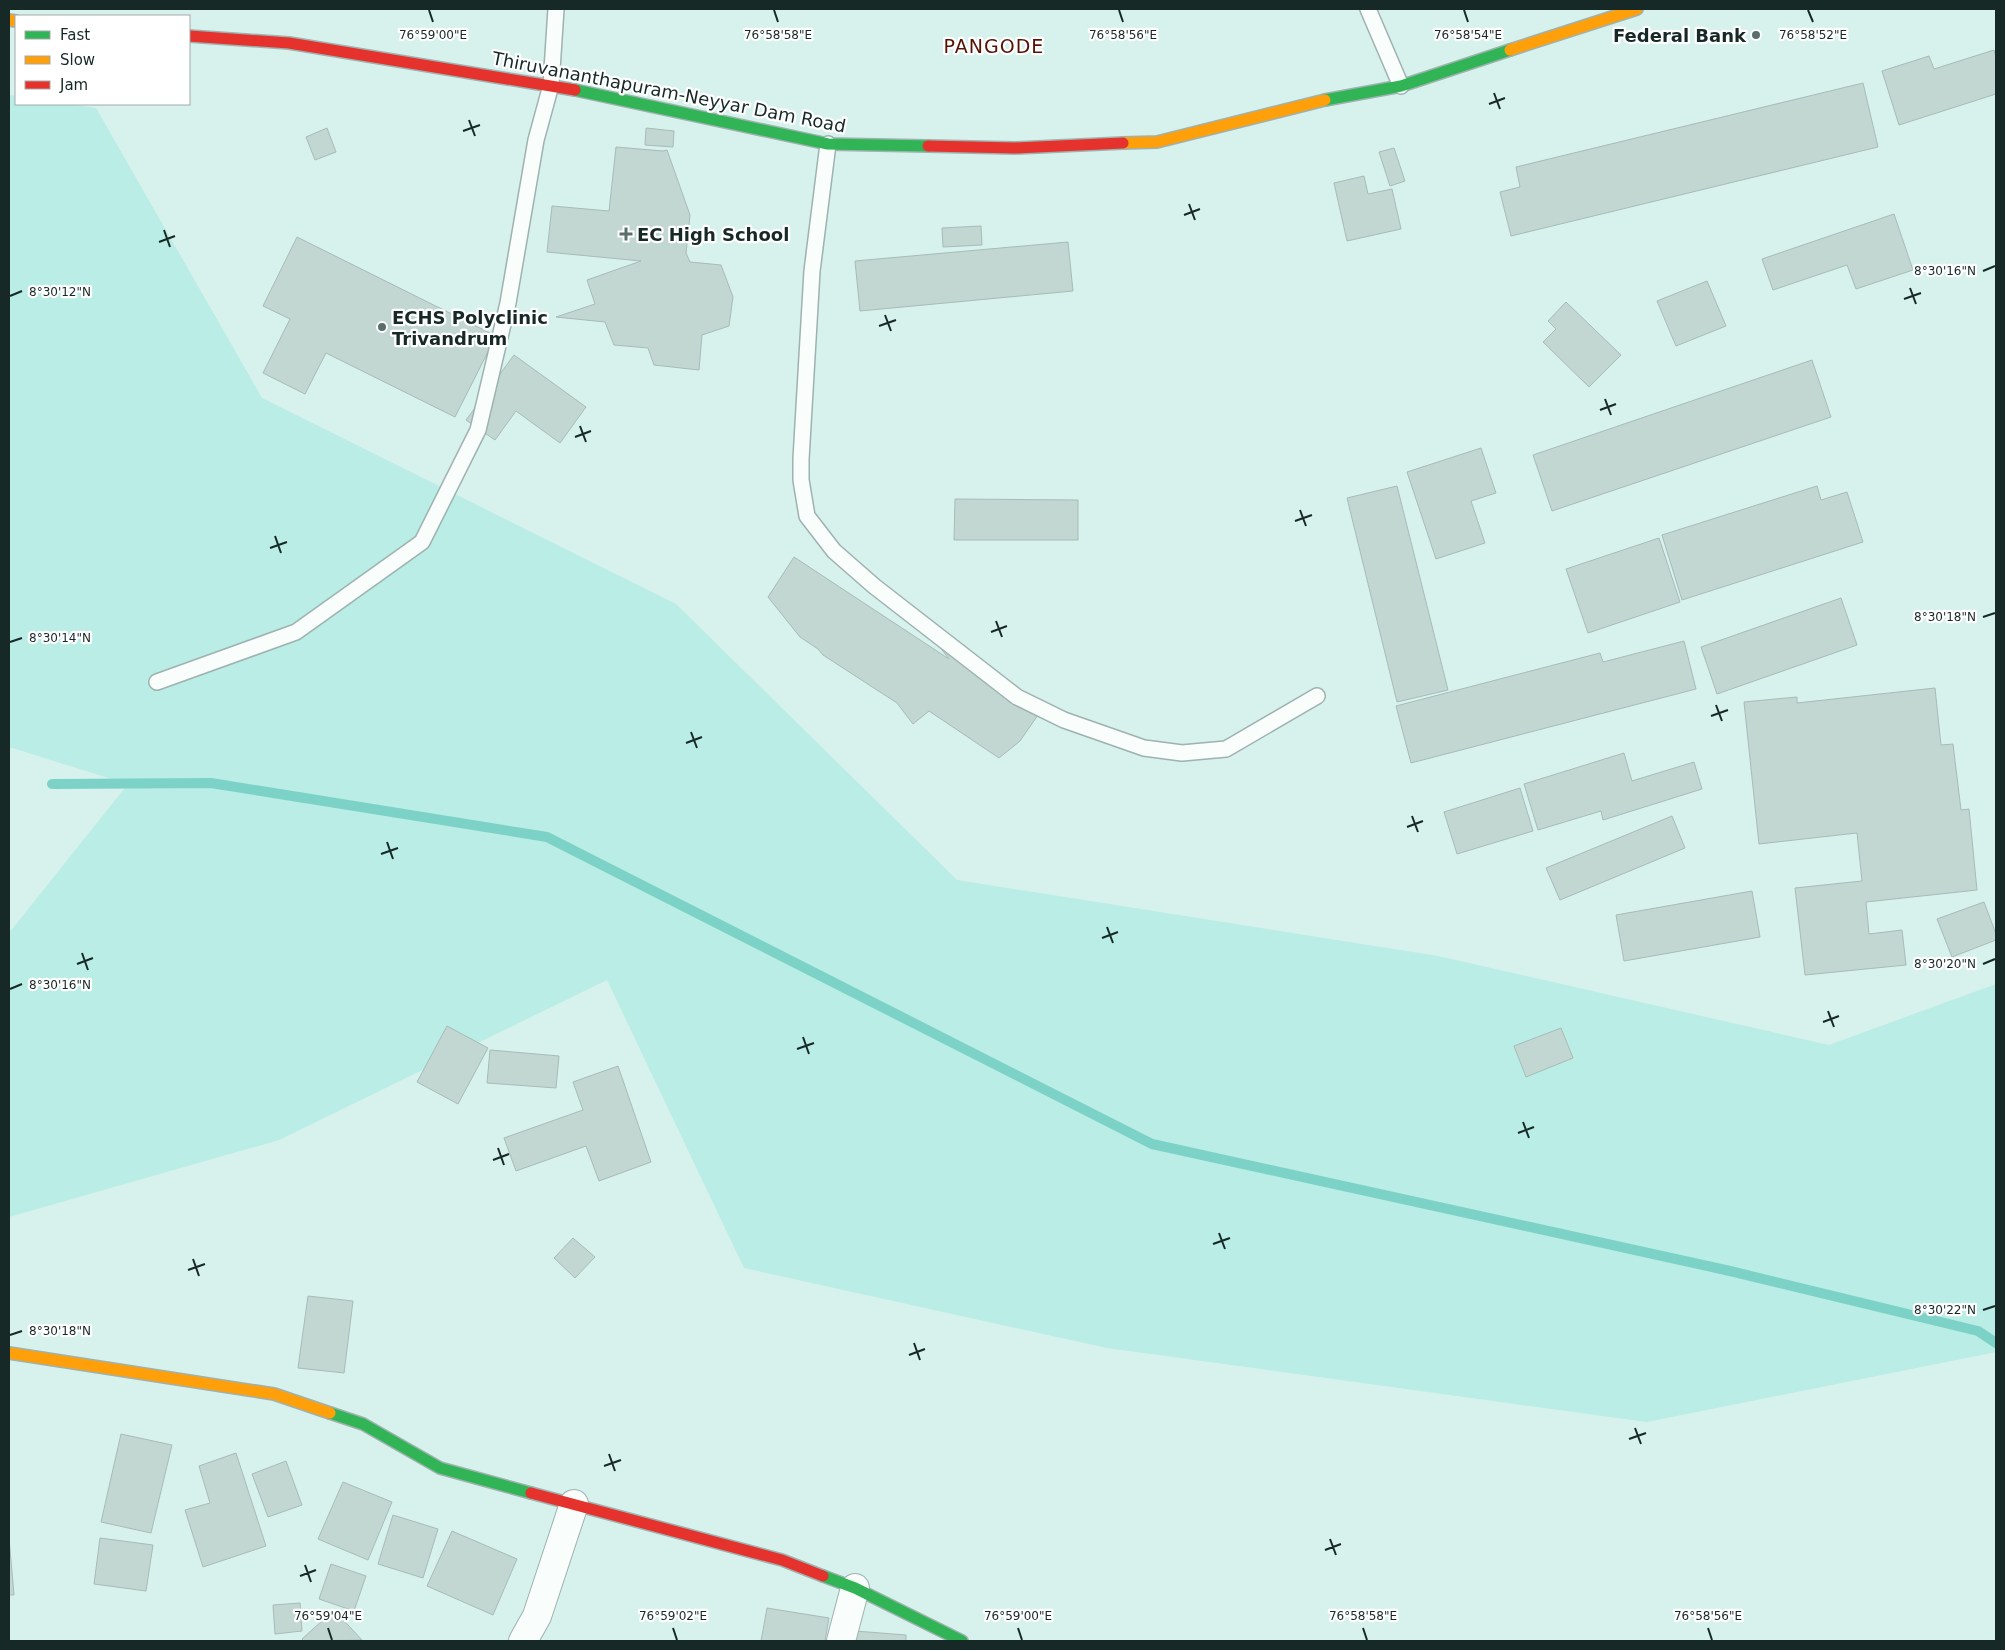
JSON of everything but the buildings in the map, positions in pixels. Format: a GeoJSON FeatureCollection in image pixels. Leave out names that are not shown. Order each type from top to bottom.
{"type":"FeatureCollection","features":[{"type":"Feature","properties":{"kind":"main road","name":"Thiruvananthapuram-Neyyar Dam Road"},"geometry":{"type":"LineString","coordinates":[[190,36],[289,43],[551,85],[828,144],[1015,148],[1157,142],[1306,104],[1401,86],[1637,9]]}},
{"type":"Feature","properties":{"kind":"main road"},"geometry":{"type":"LineString","coordinates":[[9,1353],[274,1394],[363,1424],[440,1468],[782,1560],[855,1588],[962,1641]]}},
{"type":"Feature","properties":{"kind":"street"},"geometry":{"type":"LineString","coordinates":[[523,1641],[537,1616],[574,1504]]}},
{"type":"Feature","properties":{"kind":"street"},"geometry":{"type":"LineString","coordinates":[[841,1641],[855,1588]]}},
{"type":"Feature","properties":{"kind":"lane"},"geometry":{"type":"LineString","coordinates":[[157,682],[296,632],[422,542],[478,430],[508,303],[536,140],[551,85],[556,9]]}},
{"type":"Feature","properties":{"kind":"lane"},"geometry":{"type":"LineString","coordinates":[[1368,9],[1401,86]]}},
{"type":"Feature","properties":{"kind":"lane"},"geometry":{"type":"LineString","coordinates":[[828,144],[812,271],[801,480],[808,516],[834,551],[874,586],[1017,698],[1064,720],[1144,748],[1182,753],[1226,749],[1317,696]]}},
{"type":"Feature","properties":{"kind":"green space"},"geometry":{"type":"Polygon","coordinates":[[[9,95],[15,96],[15,105],[75,105],[96,108],[262,398],[676,604],[957,880],[1438,956],[1829,1045],[1996,984],[1996,1352],[1647,1422],[1107,1348],[744,1268],[607,980],[279,1140],[9,1217],[9,933],[128,784],[9,747],[9,95]]]}},
{"type":"Feature","properties":{"kind":"waterway"},"geometry":{"type":"LineString","coordinates":[[52,784],[211,783],[547,837],[1152,1144],[1730,1271],[1978,1331],[1996,1343]]}},
{"type":"Feature","properties":{"kind":"traffic: fast"},"geometry":{"type":"LineString","coordinates":[[1325,100],[1401,86],[1510,50]]}},
{"type":"Feature","properties":{"kind":"traffic: fast"},"geometry":{"type":"LineString","coordinates":[[575,90],[828,144],[928,146]]}},
{"type":"Feature","properties":{"kind":"traffic: fast"},"geometry":{"type":"LineString","coordinates":[[330,1413],[363,1424],[440,1468],[531,1493]]}},
{"type":"Feature","properties":{"kind":"traffic: fast"},"geometry":{"type":"LineString","coordinates":[[823,1576],[855,1588],[962,1641]]}},
{"type":"Feature","properties":{"kind":"traffic: slow"},"geometry":{"type":"LineString","coordinates":[[1510,50],[1637,9]]}},
{"type":"Feature","properties":{"kind":"traffic: slow"},"geometry":{"type":"LineString","coordinates":[[9,20],[15,21]]}},
{"type":"Feature","properties":{"kind":"traffic: slow"},"geometry":{"type":"LineString","coordinates":[[1123,143],[1157,142],[1325,100]]}},
{"type":"Feature","properties":{"kind":"traffic: slow"},"geometry":{"type":"LineString","coordinates":[[9,1353],[274,1394],[330,1413]]}},
{"type":"Feature","properties":{"kind":"traffic: jam"},"geometry":{"type":"LineString","coordinates":[[190,36],[289,43],[575,90]]}},
{"type":"Feature","properties":{"kind":"traffic: jam"},"geometry":{"type":"LineString","coordinates":[[928,146],[1015,148],[1123,143]]}},
{"type":"Feature","properties":{"kind":"traffic: jam"},"geometry":{"type":"LineString","coordinates":[[531,1493],[782,1560],[823,1576]]}},
{"type":"Feature","properties":{"kind":"place","name":"Federal Bank"},"geometry":{"type":"Point","coordinates":[1756,35]}},
{"type":"Feature","properties":{"kind":"place","name":"EC High School"},"geometry":{"type":"Point","coordinates":[626,234]}},
{"type":"Feature","properties":{"kind":"place","name":"ECHS Polyclinic Trivandrum"},"geometry":{"type":"Point","coordinates":[382,327]}},
{"type":"Feature","properties":{"kind":"district","name":"PANGODE"},"geometry":{"type":"Point","coordinates":[994,46]}}]}
